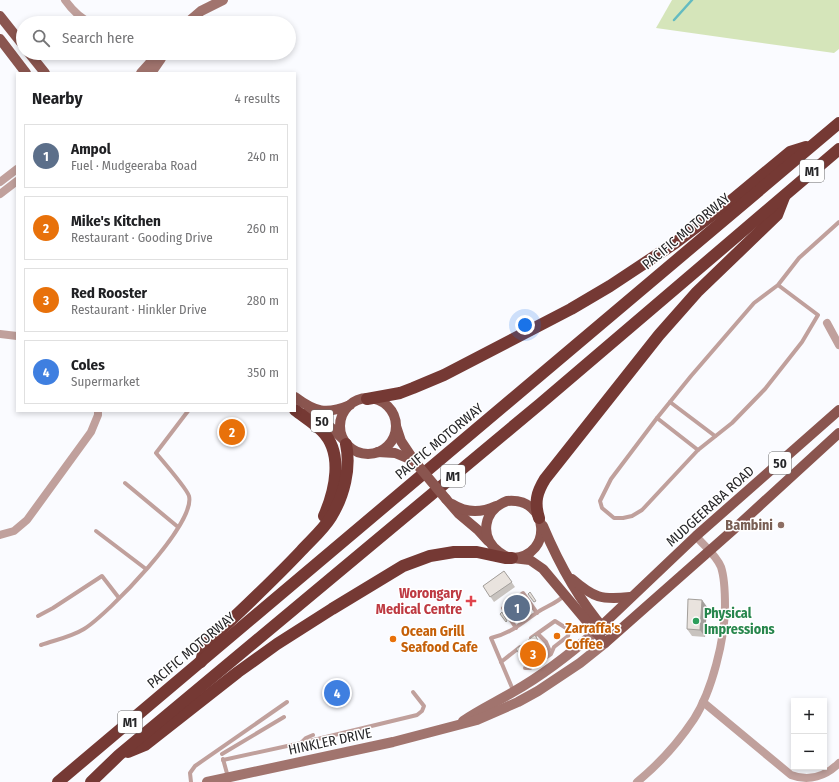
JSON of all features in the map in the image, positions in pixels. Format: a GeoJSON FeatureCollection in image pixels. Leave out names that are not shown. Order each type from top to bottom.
{"type":"FeatureCollection","features":[{"type":"Feature","properties":{"kind":"highway","name":"PACIFIC MOTORWAY"},"geometry":{"type":"LineString","coordinates":[[58,782],[839,123]]}},
{"type":"Feature","properties":{"kind":"highway"},"geometry":{"type":"LineString","coordinates":[[367,399],[400,393],[444,375],[571,309],[610,286],[675,243],[732,200],[790,152],[813,145]]}},
{"type":"Feature","properties":{"kind":"highway","name":"M1"},"geometry":{"type":"LineString","coordinates":[[91,782],[119,755],[540,404],[839,149]]}},
{"type":"Feature","properties":{"kind":"highway"},"geometry":{"type":"LineString","coordinates":[[540,519],[536,499],[545,479],[668,324],[709,280],[777,214],[786,194]]}},
{"type":"Feature","properties":{"kind":"highway"},"geometry":{"type":"LineString","coordinates":[[296,409],[325,434],[334,451],[336,464],[327,508],[318,528],[302,551]]}},
{"type":"Feature","properties":{"kind":"highway"},"geometry":{"type":"LineString","coordinates":[[201,662],[205,645],[286,568],[327,522],[338,504],[344,486],[348,457],[345,442]]}},
{"type":"Feature","properties":{"kind":"highway"},"geometry":{"type":"LineString","coordinates":[[119,755],[145,745],[277,644],[403,566],[430,556],[454,552],[478,552],[504,558],[512,558]]}},
{"type":"Feature","properties":{"kind":"main road"},"geometry":{"type":"LineString","coordinates":[[196,16],[223,0]]}},
{"type":"Feature","properties":{"kind":"main road"},"geometry":{"type":"LineString","coordinates":[[0,16],[16,36]]}},
{"type":"Feature","properties":{"kind":"main road"},"geometry":{"type":"LineString","coordinates":[[0,39],[16,60]]}},
{"type":"Feature","properties":{"kind":"main road"},"geometry":{"type":"LineString","coordinates":[[16,60],[25,72]]}},
{"type":"Feature","properties":{"kind":"main road"},"geometry":{"type":"LineString","coordinates":[[35,60],[44,72]]}},
{"type":"Feature","properties":{"kind":"main road"},"geometry":{"type":"LineString","coordinates":[[143,72],[153,67]]}},
{"type":"Feature","properties":{"kind":"main road","name":"50"},"geometry":{"type":"LineString","coordinates":[[296,398],[320,411],[336,410],[359,400],[374,399],[383,403],[391,412],[400,438],[415,462],[459,514],[478,530],[500,553],[512,558],[527,560],[546,571],[608,640],[839,433]]}},
{"type":"Feature","properties":{"kind":"main road"},"geometry":{"type":"LineString","coordinates":[[345,442],[341,434],[340,422],[344,412],[350,405]]}},
{"type":"Feature","properties":{"kind":"main road","name":"50"},"geometry":{"type":"LineString","coordinates":[[296,408],[328,424],[351,449],[367,454],[385,452],[395,453],[403,455],[415,462]]}},
{"type":"Feature","properties":{"kind":"main road","name":"MUDGEERABA ROAD"},"geometry":{"type":"LineString","coordinates":[[598,629],[696,536],[839,410]]}},
{"type":"Feature","properties":{"kind":"main road"},"geometry":{"type":"LineString","coordinates":[[376,453],[383,450],[392,440],[395,432],[395,422]]}},
{"type":"Feature","properties":{"kind":"main road","name":"50"},"geometry":{"type":"LineString","coordinates":[[447,500],[459,508],[475,511],[484,510],[510,501],[523,503],[532,508],[540,519],[555,555],[598,629]]}},
{"type":"Feature","properties":{"kind":"main road"},"geometry":{"type":"LineString","coordinates":[[492,545],[488,540],[486,533],[487,521],[492,511],[501,504]]}},
{"type":"Feature","properties":{"kind":"main road"},"geometry":{"type":"LineString","coordinates":[[512,558],[528,553],[538,544],[542,530],[540,519]]}},
{"type":"Feature","properties":{"kind":"main road"},"geometry":{"type":"LineString","coordinates":[[555,555],[567,587],[566,595]]}},
{"type":"Feature","properties":{"kind":"main road","name":"50"},"geometry":{"type":"LineString","coordinates":[[565,572],[586,591],[597,597],[614,599],[630,597]]}},
{"type":"Feature","properties":{"kind":"main road","name":"HINKLER DRIVE"},"geometry":{"type":"LineString","coordinates":[[207,782],[393,742],[478,720],[516,697],[598,629]]}},
{"type":"Feature","properties":{"kind":"main road","name":"HINKLER DRIVE"},"geometry":{"type":"LineString","coordinates":[[516,697],[538,691],[585,660],[608,640]]}},
{"type":"Feature","properties":{"kind":"street"},"geometry":{"type":"LineString","coordinates":[[65,0],[80,16]]}},
{"type":"Feature","properties":{"kind":"street"},"geometry":{"type":"LineString","coordinates":[[0,182],[16,171]]}},
{"type":"Feature","properties":{"kind":"street"},"geometry":{"type":"LineString","coordinates":[[0,194],[16,182]]}},
{"type":"Feature","properties":{"kind":"street"},"geometry":{"type":"LineString","coordinates":[[827,323],[839,345]]}},
{"type":"Feature","properties":{"kind":"street"},"geometry":{"type":"LineString","coordinates":[[0,334],[16,336]]}},
{"type":"Feature","properties":{"kind":"street"},"geometry":{"type":"LineString","coordinates":[[0,535],[14,531],[27,520],[91,432],[98,412]]}},
{"type":"Feature","properties":{"kind":"street"},"geometry":{"type":"LineString","coordinates":[[637,782],[665,757],[695,718],[714,673],[720,649],[725,612],[722,568],[718,561],[696,536]]}},
{"type":"Feature","properties":{"kind":"street"},"geometry":{"type":"LineString","coordinates":[[703,702],[791,775],[797,778],[815,778],[832,770],[839,763]]}},
{"type":"Feature","properties":{"kind":"lane"},"geometry":{"type":"LineString","coordinates":[[778,285],[818,315],[802,342],[765,389],[732,422],[698,450],[638,512],[623,518],[614,518],[602,508],[600,501],[611,479],[657,418],[754,303],[778,285],[799,258],[839,222]]}},
{"type":"Feature","properties":{"kind":"lane"},"geometry":{"type":"LineString","coordinates":[[670,402],[715,436]]}},
{"type":"Feature","properties":{"kind":"lane"},"geometry":{"type":"LineString","coordinates":[[42,645],[83,630],[96,620],[119,598],[169,543],[187,512],[189,495],[156,453],[187,412]]}},
{"type":"Feature","properties":{"kind":"lane"},"geometry":{"type":"LineString","coordinates":[[657,418],[698,450]]}},
{"type":"Feature","properties":{"kind":"lane"},"geometry":{"type":"LineString","coordinates":[[125,483],[178,527]]}},
{"type":"Feature","properties":{"kind":"lane"},"geometry":{"type":"LineString","coordinates":[[96,531],[146,569]]}},
{"type":"Feature","properties":{"kind":"lane"},"geometry":{"type":"LineString","coordinates":[[38,616],[102,576],[119,598]]}},
{"type":"Feature","properties":{"kind":"lane"},"geometry":{"type":"LineString","coordinates":[[516,628],[503,608],[523,593],[537,613]]}},
{"type":"Feature","properties":{"kind":"lane"},"geometry":{"type":"LineString","coordinates":[[516,697],[491,638],[498,637],[516,628],[566,595]]}},
{"type":"Feature","properties":{"kind":"lane"},"geometry":{"type":"LineString","coordinates":[[501,662],[555,621],[568,629],[569,633],[568,636],[554,647],[549,655],[530,668],[523,667],[540,658],[548,651],[549,646],[538,634]]}},
{"type":"Feature","properties":{"kind":"lane"},"geometry":{"type":"LineString","coordinates":[[223,760],[301,743],[417,714],[422,711],[424,706],[413,692]]}},
{"type":"Feature","properties":{"kind":"lane"},"geometry":{"type":"LineString","coordinates":[[191,782],[191,770],[287,702]]}},
{"type":"Feature","properties":{"kind":"lane"},"geometry":{"type":"LineString","coordinates":[[222,754],[284,717]]}},
{"type":"Feature","properties":{"kind":"lane"},"geometry":{"type":"LineString","coordinates":[[301,743],[306,738],[313,735]]}},
{"type":"Feature","properties":{"kind":"lane"},"geometry":{"type":"LineString","coordinates":[[220,748],[228,777]]}},
{"type":"Feature","properties":{"kind":"green space"},"geometry":{"type":"Polygon","coordinates":[[[672,0],[839,0],[839,49],[834,53],[656,28],[672,0]]]}},
{"type":"Feature","properties":{"kind":"building"},"geometry":{"type":"Polygon","coordinates":[[[504,571],[512,582],[490,597],[483,586],[504,571]]]}},
{"type":"Feature","properties":{"kind":"building"},"geometry":{"type":"Polygon","coordinates":[[[530,592],[536,601],[534,602],[528,594],[530,592]]]}},
{"type":"Feature","properties":{"kind":"building"},"geometry":{"type":"Polygon","coordinates":[[[522,598],[528,606],[513,617],[507,608],[522,598]]]}},
{"type":"Feature","properties":{"kind":"building"},"geometry":{"type":"Polygon","coordinates":[[[688,599],[702,600],[700,630],[687,629],[688,599]]]}},
{"type":"Feature","properties":{"kind":"building"},"geometry":{"type":"Polygon","coordinates":[[[502,612],[507,621],[506,622],[500,614],[502,612]]]}},
{"type":"Feature","properties":{"kind":"building"},"geometry":{"type":"Polygon","coordinates":[[[535,635],[541,646],[523,659],[516,649],[535,635]]]}},
{"type":"Feature","properties":{"kind":"waterway"},"geometry":{"type":"LineString","coordinates":[[674,20],[692,0]]}},
{"type":"Feature","properties":{"kind":"place","name":"Mike's Kitchen"},"geometry":{"type":"Point","coordinates":[232,432]}},
{"type":"Feature","properties":{"kind":"place","name":"Bambini"},"geometry":{"type":"Point","coordinates":[781,525]}},
{"type":"Feature","properties":{"kind":"place","name":"Worongary Medical Centre"},"geometry":{"type":"Point","coordinates":[471,601]}},
{"type":"Feature","properties":{"kind":"place","name":"Ampol"},"geometry":{"type":"Point","coordinates":[517,608]}},
{"type":"Feature","properties":{"kind":"place","name":"Physical Impressions"},"geometry":{"type":"Point","coordinates":[696,621]}},
{"type":"Feature","properties":{"kind":"place","name":"Zarraffa's Coffee"},"geometry":{"type":"Point","coordinates":[557,636]}},
{"type":"Feature","properties":{"kind":"place","name":"Ocean Grill Seafood Cafe"},"geometry":{"type":"Point","coordinates":[393,639]}},
{"type":"Feature","properties":{"kind":"place","name":"Red Rooster"},"geometry":{"type":"Point","coordinates":[533,654]}},
{"type":"Feature","properties":{"kind":"place","name":"Coles"},"geometry":{"type":"Point","coordinates":[337,693]}}]}
